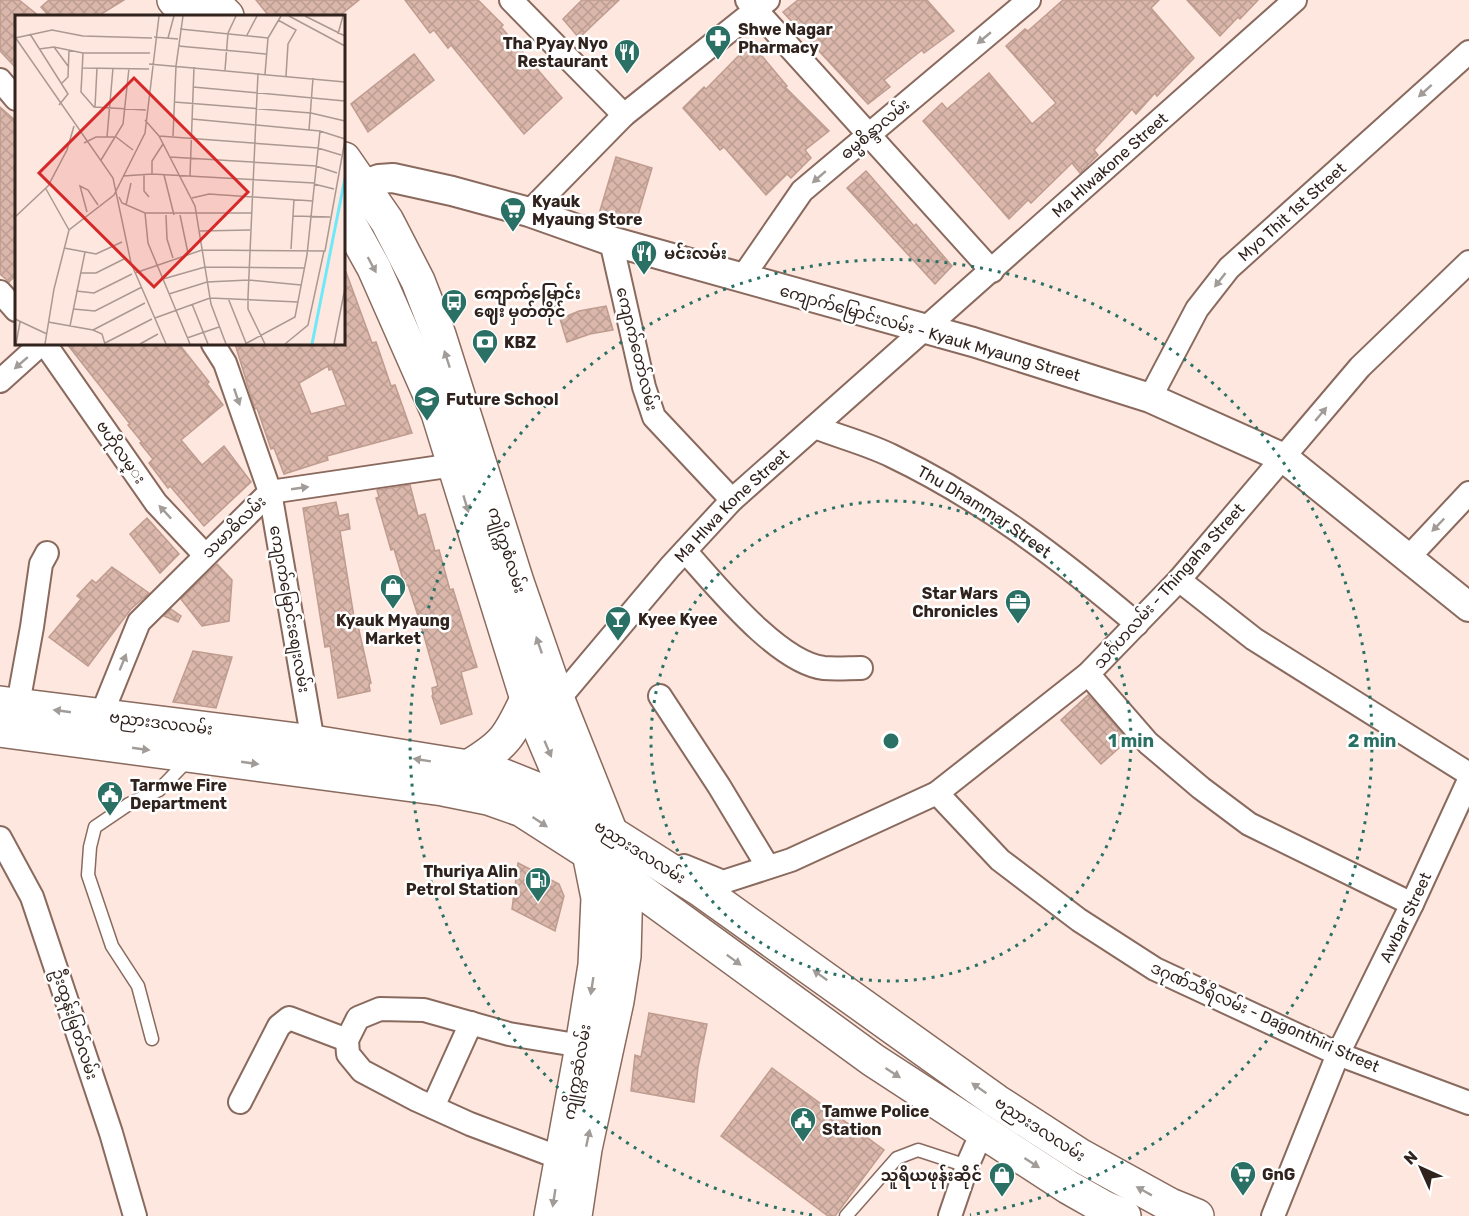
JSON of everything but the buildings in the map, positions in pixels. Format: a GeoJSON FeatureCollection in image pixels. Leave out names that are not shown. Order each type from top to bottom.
{"type":"FeatureCollection","features":[{"type":"Feature","properties":{"kind":"main road"},"geometry":{"type":"LineString","coordinates":[[174,0],[187,15]]}},
{"type":"Feature","properties":{"kind":"main road"},"geometry":{"type":"LineString","coordinates":[[211,0],[226,15]]}},
{"type":"Feature","properties":{"kind":"main road","name":"ကျိုက္ကစံလမ်း"},"geometry":{"type":"LineString","coordinates":[[345,163],[353,191],[387,221],[418,281],[439,335],[517,582],[543,700],[575,812]]}},
{"type":"Feature","properties":{"kind":"main road","name":"ကျိုက္ကစံလမ်း"},"geometry":{"type":"LineString","coordinates":[[345,216],[374,268],[438,413],[454,465],[600,843],[626,881],[624,956]]}},
{"type":"Feature","properties":{"kind":"main road"},"geometry":{"type":"LineString","coordinates":[[468,767],[493,752],[543,700]]}},
{"type":"Feature","properties":{"kind":"main road","name":"ဗညားဒလလမ်း"},"geometry":{"type":"LineString","coordinates":[[6,712],[99,729],[194,741],[468,767],[504,776],[539,790],[575,812],[600,843]]}},
{"type":"Feature","properties":{"kind":"main road","name":"ဗညားဒလလမ်း"},"geometry":{"type":"LineString","coordinates":[[293,749],[443,789],[488,798],[600,843],[701,890],[996,1101],[1081,1156],[1170,1205],[1197,1216]]}},
{"type":"Feature","properties":{"kind":"main road","name":"ကျိုက္ကစံလမ်း"},"geometry":{"type":"LineString","coordinates":[[598,927],[600,843]]}},
{"type":"Feature","properties":{"kind":"main road","name":"ဗညားဒလလမ်း"},"geometry":{"type":"LineString","coordinates":[[626,881],[873,1060],[1111,1213]]}},
{"type":"Feature","properties":{"kind":"main road"},"geometry":{"type":"LineString","coordinates":[[624,956],[640,938],[657,929],[687,925]]}},
{"type":"Feature","properties":{"kind":"main road","name":"ကျိုက္ကဆံလမ်း"},"geometry":{"type":"LineString","coordinates":[[551,1216],[582,1046],[595,965],[598,927]]}},
{"type":"Feature","properties":{"kind":"main road","name":"ကျိုက္ကဆံလမ်း"},"geometry":{"type":"LineString","coordinates":[[574,1216],[585,1149],[617,1001],[624,956]]}},
{"type":"Feature","properties":{"kind":"street"},"geometry":{"type":"LineString","coordinates":[[511,0],[624,116]]}},
{"type":"Feature","properties":{"kind":"street","name":"ဓမ္မစိန္ဒာလမ်း"},"geometry":{"type":"LineString","coordinates":[[742,278],[802,192],[1029,0]]}},
{"type":"Feature","properties":{"kind":"street","name":"Ma Hlwakone Street"},"geometry":{"type":"LineString","coordinates":[[923,329],[992,271],[1295,0]]}},
{"type":"Feature","properties":{"kind":"street"},"geometry":{"type":"LineString","coordinates":[[530,212],[624,116],[757,3],[867,135],[992,271]]}},
{"type":"Feature","properties":{"kind":"street","name":"Myo Thit 1st Street"},"geometry":{"type":"LineString","coordinates":[[1150,399],[1197,309],[1229,268],[1469,52]]}},
{"type":"Feature","properties":{"kind":"street"},"geometry":{"type":"LineString","coordinates":[[0,80],[15,98]]}},
{"type":"Feature","properties":{"kind":"street","name":"ကျောက်မြောင်းလမ်း - Kyauk Myaung Street"},"geometry":{"type":"LineString","coordinates":[[353,191],[379,179],[393,178],[530,212],[611,241],[972,342],[1150,399],[1284,458],[1469,607]]}},
{"type":"Feature","properties":{"kind":"street","name":"ကျောက်တော်လမ်း"},"geometry":{"type":"LineString","coordinates":[[611,241],[644,387],[654,417],[732,500]]}},
{"type":"Feature","properties":{"kind":"street","name":"သင်္ဂဟလမ်း - Thingaha Street"},"geometry":{"type":"LineString","coordinates":[[600,843],[662,857],[723,882],[791,860],[937,793],[1088,674],[1179,580],[1360,367],[1469,262]]}},
{"type":"Feature","properties":{"kind":"street"},"geometry":{"type":"LineString","coordinates":[[0,292],[15,309]]}},
{"type":"Feature","properties":{"kind":"street","name":"Ma Hlwa Kone Street"},"geometry":{"type":"LineString","coordinates":[[543,700],[732,500],[923,329]]}},
{"type":"Feature","properties":{"kind":"street"},"geometry":{"type":"LineString","coordinates":[[0,381],[42,345]]}},
{"type":"Feature","properties":{"kind":"street","name":"ဗဟိုလမ္း"},"geometry":{"type":"LineString","coordinates":[[44,345],[156,502],[205,555]]}},
{"type":"Feature","properties":{"kind":"street","name":"ကျောက်မြောင်းစျေးလမ်း"},"geometry":{"type":"LineString","coordinates":[[214,345],[225,363],[270,492],[293,749]]}},
{"type":"Feature","properties":{"kind":"street","name":"Thu Dhammar Street"},"geometry":{"type":"LineString","coordinates":[[815,428],[890,454],[948,484],[1025,535],[1137,624]]}},
{"type":"Feature","properties":{"kind":"street","name":"သမာဓိလမ်း"},"geometry":{"type":"LineString","coordinates":[[99,729],[139,622],[270,492],[454,465]]}},
{"type":"Feature","properties":{"kind":"street"},"geometry":{"type":"LineString","coordinates":[[1408,558],[1469,493]]}},
{"type":"Feature","properties":{"kind":"street"},"geometry":{"type":"LineString","coordinates":[[685,551],[757,627],[792,656],[823,668],[861,668]]}},
{"type":"Feature","properties":{"kind":"street"},"geometry":{"type":"LineString","coordinates":[[6,712],[32,627],[40,564],[47,553]]}},
{"type":"Feature","properties":{"kind":"street"},"geometry":{"type":"LineString","coordinates":[[1179,580],[1254,639],[1469,774]]}},
{"type":"Feature","properties":{"kind":"street"},"geometry":{"type":"LineString","coordinates":[[1088,674],[1148,743],[1201,788],[1249,824],[1412,904]]}},
{"type":"Feature","properties":{"kind":"street"},"geometry":{"type":"LineString","coordinates":[[660,696],[719,786],[768,867]]}},
{"type":"Feature","properties":{"kind":"street","name":"Awbar Street"},"geometry":{"type":"LineString","coordinates":[[1273,1216],[1338,1054],[1412,904],[1469,780]]}},
{"type":"Feature","properties":{"kind":"street","name":"ဒဂုဏ်သီရိလမ်း - Dagonthiri Street"},"geometry":{"type":"LineString","coordinates":[[937,793],[1000,860],[1079,920],[1155,969],[1338,1054],[1469,1103]]}},
{"type":"Feature","properties":{"kind":"street","name":"ဦးထွန်းမြတ်လမ်း"},"geometry":{"type":"LineString","coordinates":[[0,838],[32,897],[111,1133],[135,1216]]}},
{"type":"Feature","properties":{"kind":"street"},"geometry":{"type":"LineString","coordinates":[[560,1158],[470,1124],[362,1071],[348,1054],[347,1040],[358,1018],[380,1009],[424,1010],[509,1034],[582,1046]]}},
{"type":"Feature","properties":{"kind":"street"},"geometry":{"type":"LineString","coordinates":[[240,1102],[279,1026],[290,1018],[347,1040]]}},
{"type":"Feature","properties":{"kind":"street"},"geometry":{"type":"LineString","coordinates":[[432,1107],[471,1023]]}},
{"type":"Feature","properties":{"kind":"street"},"geometry":{"type":"LineString","coordinates":[[950,1216],[967,1166],[983,1130]]}},
{"type":"Feature","properties":{"kind":"lane"},"geometry":{"type":"LineString","coordinates":[[152,1039],[138,986],[112,946],[88,875],[90,847],[95,827],[129,804],[159,790],[194,741]]}},
{"type":"Feature","properties":{"kind":"lane"},"geometry":{"type":"LineString","coordinates":[[846,1216],[897,1158],[918,1150],[967,1166]]}},
{"type":"Feature","properties":{"kind":"place","name":"Shwe Nagar Pharmacy"},"geometry":{"type":"Point","coordinates":[718,61]}},
{"type":"Feature","properties":{"kind":"place","name":"Tha Pyay Nyo Restaurant"},"geometry":{"type":"Point","coordinates":[627,75]}},
{"type":"Feature","properties":{"kind":"place","name":"Kyauk Myaung Store"},"geometry":{"type":"Point","coordinates":[513,233]}},
{"type":"Feature","properties":{"kind":"place","name":"မင်းလမ်း"},"geometry":{"type":"Point","coordinates":[644,276]}},
{"type":"Feature","properties":{"kind":"place","name":"ကျောက်မြောင်း ဈေး မှတ်တိုင်"},"geometry":{"type":"Point","coordinates":[454,325]}},
{"type":"Feature","properties":{"kind":"place","name":"KBZ"},"geometry":{"type":"Point","coordinates":[485,365]}},
{"type":"Feature","properties":{"kind":"place","name":"Future School"},"geometry":{"type":"Point","coordinates":[427,422]}},
{"type":"Feature","properties":{"kind":"place","name":"Kyauk Myaung Market"},"geometry":{"type":"Point","coordinates":[393,610]}},
{"type":"Feature","properties":{"kind":"place","name":"Star Wars Chronicles"},"geometry":{"type":"Point","coordinates":[1018,625]}},
{"type":"Feature","properties":{"kind":"place","name":"Kyee Kyee"},"geometry":{"type":"Point","coordinates":[618,642]}},
{"type":"Feature","properties":{"kind":"place","name":"Tarmwe Fire Department"},"geometry":{"type":"Point","coordinates":[110,817]}},
{"type":"Feature","properties":{"kind":"place","name":"Thuriya Alin Petrol Station"},"geometry":{"type":"Point","coordinates":[538,903]}},
{"type":"Feature","properties":{"kind":"place","name":"Tamwe Police Station"},"geometry":{"type":"Point","coordinates":[803,1143]}},
{"type":"Feature","properties":{"kind":"place","name":"GnG"},"geometry":{"type":"Point","coordinates":[1243,1197]}},
{"type":"Feature","properties":{"kind":"place","name":"သူရိယဖုန်းဆိုင်"},"geometry":{"type":"Point","coordinates":[1002,1198]}}]}
